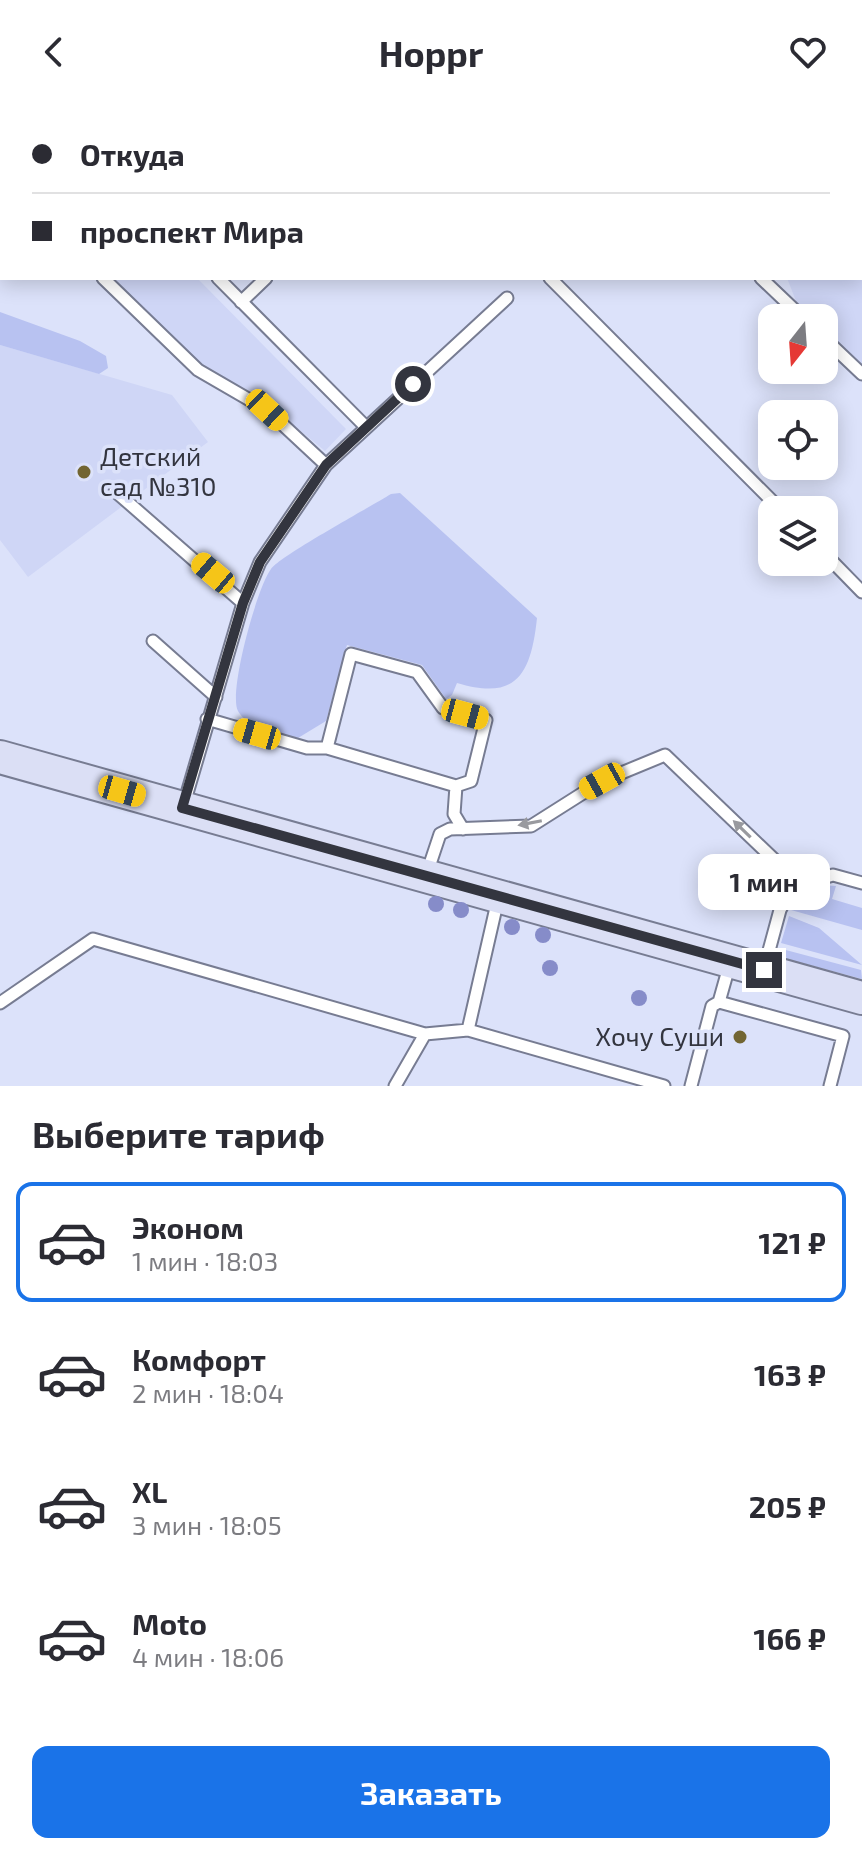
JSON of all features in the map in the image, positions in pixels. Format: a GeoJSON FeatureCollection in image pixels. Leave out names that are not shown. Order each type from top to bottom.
{"type":"FeatureCollection","features":[{"type":"Feature","properties":{"kind":"main road"},"geometry":{"type":"LineString","coordinates":[[0,757],[862,998]]}},
{"type":"Feature","properties":{"kind":"lane"},"geometry":{"type":"LineString","coordinates":[[105,280],[198,370],[267,410],[326,465]]}},
{"type":"Feature","properties":{"kind":"lane"},"geometry":{"type":"LineString","coordinates":[[220,280],[366,427]]}},
{"type":"Feature","properties":{"kind":"lane"},"geometry":{"type":"LineString","coordinates":[[241,302],[264,280]]}},
{"type":"Feature","properties":{"kind":"lane"},"geometry":{"type":"LineString","coordinates":[[552,280],[767,496]]}},
{"type":"Feature","properties":{"kind":"lane"},"geometry":{"type":"LineString","coordinates":[[763,280],[788,304]]}},
{"type":"Feature","properties":{"kind":"lane"},"geometry":{"type":"LineString","coordinates":[[182,808],[243,603],[260,562],[326,465],[507,298]]}},
{"type":"Feature","properties":{"kind":"lane"},"geometry":{"type":"LineString","coordinates":[[838,351],[862,374]]}},
{"type":"Feature","properties":{"kind":"lane"},"geometry":{"type":"LineString","coordinates":[[115,491],[243,603]]}},
{"type":"Feature","properties":{"kind":"lane"},"geometry":{"type":"LineString","coordinates":[[838,567],[862,592]]}},
{"type":"Feature","properties":{"kind":"lane"},"geometry":{"type":"LineString","coordinates":[[153,641],[216,697]]}},
{"type":"Feature","properties":{"kind":"lane"},"geometry":{"type":"LineString","coordinates":[[207,719],[307,748],[327,748],[456,786],[471,781],[486,720],[443,708],[417,672],[351,654],[327,748]]}},
{"type":"Feature","properties":{"kind":"lane"},"geometry":{"type":"LineString","coordinates":[[426,877],[440,834],[450,829],[492,825],[531,826],[602,781],[665,755],[784,869],[792,887]]}},
{"type":"Feature","properties":{"kind":"lane"},"geometry":{"type":"LineString","coordinates":[[456,786],[454,814],[463,829]]}},
{"type":"Feature","properties":{"kind":"lane"},"geometry":{"type":"LineString","coordinates":[[764,970],[780,910],[792,887],[833,875],[862,883]]}},
{"type":"Feature","properties":{"kind":"lane"},"geometry":{"type":"LineString","coordinates":[[468,1030],[498,898]]}},
{"type":"Feature","properties":{"kind":"lane"},"geometry":{"type":"LineString","coordinates":[[0,1003],[93,939],[425,1034],[468,1030],[664,1086]]}},
{"type":"Feature","properties":{"kind":"lane"},"geometry":{"type":"LineString","coordinates":[[691,1086],[712,1006],[719,1002],[731,960]]}},
{"type":"Feature","properties":{"kind":"lane"},"geometry":{"type":"LineString","coordinates":[[719,1002],[843,1036],[830,1086]]}},
{"type":"Feature","properties":{"kind":"lane"},"geometry":{"type":"LineString","coordinates":[[395,1086],[425,1034]]}},
{"type":"Feature","properties":{"kind":"shaded area"},"geometry":{"type":"Polygon","coordinates":[[[112,280],[199,280],[346,429],[325,451],[267,403],[202,367],[112,280]]]}},
{"type":"Feature","properties":{"kind":"shaded area"},"geometry":{"type":"Polygon","coordinates":[[[788,280],[862,280],[862,365],[838,342],[838,304],[799,304],[788,280]]]}},
{"type":"Feature","properties":{"kind":"shaded area"},"geometry":{"type":"Polygon","coordinates":[[[0,312],[80,341],[106,356],[108,368],[99,374],[0,345],[0,312]]]}},
{"type":"Feature","properties":{"kind":"shaded area","name":"Детский сад №310"},"geometry":{"type":"Polygon","coordinates":[[[0,345],[172,395],[208,442],[28,577],[0,540],[0,345]]]}},
{"type":"Feature","properties":{"kind":"shaded area"},"geometry":{"type":"Polygon","coordinates":[[[400,493],[537,618],[525,668],[507,685],[494,688],[457,683],[452,695],[446,699],[422,665],[347,645],[326,721],[298,738],[249,723],[238,711],[236,700],[240,663],[252,617],[271,569],[326,532],[391,494],[400,493]]]}},
{"type":"Feature","properties":{"kind":"shaded area"},"geometry":{"type":"Polygon","coordinates":[[[820,885],[836,886],[832,899],[862,908],[862,930],[791,910],[799,895],[820,885]]]}},
{"type":"Feature","properties":{"kind":"shaded area"},"geometry":{"type":"Polygon","coordinates":[[[789,916],[819,928],[862,965],[781,943],[789,916]]]}},
{"type":"Feature","properties":{"kind":"shaded area"},"geometry":{"type":"Polygon","coordinates":[[[782,949],[861,970],[862,979],[787,959],[782,949]]]}},
{"type":"Feature","properties":{"kind":"place","name":"Детский сад №310"},"geometry":{"type":"Point","coordinates":[84,472]}},
{"type":"Feature","properties":{"kind":"place","name":"Хочу Суши"},"geometry":{"type":"Point","coordinates":[740,1037]}},
{"type":"Feature","properties":{"kind":"route"},"geometry":{"type":"LineString","coordinates":[[413,384],[326,465],[260,562],[243,603],[182,808],[764,970]]}}]}
